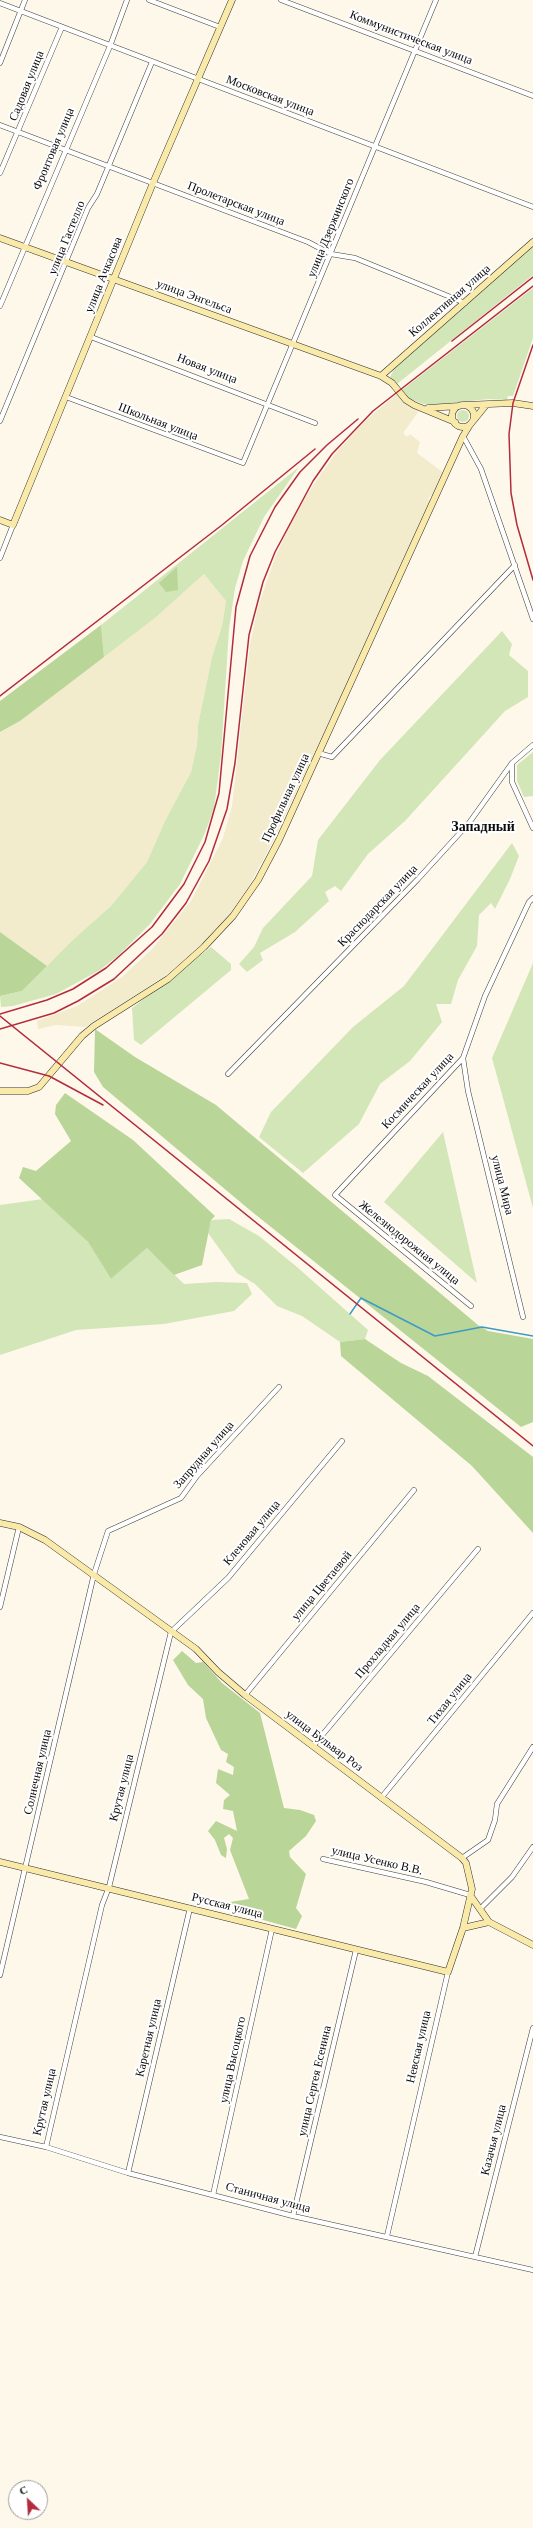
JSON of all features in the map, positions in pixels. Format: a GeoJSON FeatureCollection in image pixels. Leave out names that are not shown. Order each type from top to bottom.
{"type":"FeatureCollection","features":[{"type":"Feature","properties":{"kind":"street"},"geometry":{"type":"LineString","coordinates":[[0,62],[25,0]]}},
{"type":"Feature","properties":{"kind":"street","name":"Фронтовая улица"},"geometry":{"type":"LineString","coordinates":[[0,306],[64,150],[110,46],[127,0]]}},
{"type":"Feature","properties":{"kind":"street"},"geometry":{"type":"LineString","coordinates":[[149,0],[220,27]]}},
{"type":"Feature","properties":{"kind":"street","name":"улица Ачкасова"},"geometry":{"type":"LineString","coordinates":[[0,558],[153,183],[232,0]]}},
{"type":"Feature","properties":{"kind":"street","name":"Коммунистическая улица"},"geometry":{"type":"LineString","coordinates":[[281,0],[533,96]]}},
{"type":"Feature","properties":{"kind":"street","name":"улица Дзержинского"},"geometry":{"type":"LineString","coordinates":[[243,463],[270,404],[436,0]]}},
{"type":"Feature","properties":{"kind":"street","name":"Московская улица"},"geometry":{"type":"LineString","coordinates":[[0,3],[375,148],[533,207]]}},
{"type":"Feature","properties":{"kind":"street","name":"Садовая улица"},"geometry":{"type":"LineString","coordinates":[[0,173],[19,132],[62,27]]}},
{"type":"Feature","properties":{"kind":"street","name":"улица Гастелло"},"geometry":{"type":"LineString","coordinates":[[0,421],[152,62]]}},
{"type":"Feature","properties":{"kind":"street","name":"Пролетарская улица"},"geometry":{"type":"LineString","coordinates":[[0,125],[107,167],[308,242],[331,254],[355,258],[464,303]]}},
{"type":"Feature","properties":{"kind":"street","name":"улица Энгельса"},"geometry":{"type":"LineString","coordinates":[[0,238],[381,376],[392,383],[406,400],[426,408],[457,424]]}},
{"type":"Feature","properties":{"kind":"street","name":"Коллективная улица"},"geometry":{"type":"LineString","coordinates":[[381,376],[533,242]]}},
{"type":"Feature","properties":{"kind":"street","name":"Новая улица"},"geometry":{"type":"LineString","coordinates":[[91,337],[270,404],[315,423]]}},
{"type":"Feature","properties":{"kind":"street","name":"Школьная улица"},"geometry":{"type":"LineString","coordinates":[[66,397],[243,463]]}},
{"type":"Feature","properties":{"kind":"street"},"geometry":{"type":"LineString","coordinates":[[426,408],[463,405],[514,404],[533,406]]}},
{"type":"Feature","properties":{"kind":"street"},"geometry":{"type":"LineString","coordinates":[[457,424],[465,427],[472,422],[473,411],[463,405]]}},
{"type":"Feature","properties":{"kind":"street"},"geometry":{"type":"LineString","coordinates":[[463,405],[454,411],[457,424],[481,469],[533,619]]}},
{"type":"Feature","properties":{"kind":"street"},"geometry":{"type":"LineString","coordinates":[[318,753],[463,436],[486,405]]}},
{"type":"Feature","properties":{"kind":"street"},"geometry":{"type":"LineString","coordinates":[[0,520],[14,525]]}},
{"type":"Feature","properties":{"kind":"street","name":"Профильная улица"},"geometry":{"type":"LineString","coordinates":[[0,1091],[28,1091],[39,1087],[82,1036],[94,1026],[168,979],[204,947],[233,916],[258,880],[279,840],[318,753],[332,757],[515,565]]}},
{"type":"Feature","properties":{"kind":"street","name":"Краснодарская улица"},"geometry":{"type":"LineString","coordinates":[[228,1074],[418,879],[469,823],[512,763],[533,745]]}},
{"type":"Feature","properties":{"kind":"street"},"geometry":{"type":"LineString","coordinates":[[512,763],[512,782],[533,828]]}},
{"type":"Feature","properties":{"kind":"street","name":"Космическая улица"},"geometry":{"type":"LineString","coordinates":[[334,1195],[463,1058],[485,996],[529,902],[533,898]]}},
{"type":"Feature","properties":{"kind":"street","name":"улица Мира"},"geometry":{"type":"LineString","coordinates":[[463,1058],[468,1092],[524,1317]]}},
{"type":"Feature","properties":{"kind":"street","name":"Железнодорожная улица"},"geometry":{"type":"LineString","coordinates":[[334,1195],[471,1306]]}},
{"type":"Feature","properties":{"kind":"street","name":"Запрудная улица"},"geometry":{"type":"LineString","coordinates":[[94,1574],[108,1531],[182,1498],[197,1476],[280,1387]]}},
{"type":"Feature","properties":{"kind":"street","name":"Кленовая улица"},"geometry":{"type":"LineString","coordinates":[[171,1632],[228,1578],[342,1441]]}},
{"type":"Feature","properties":{"kind":"street","name":"улица Цветаевой"},"geometry":{"type":"LineString","coordinates":[[245,1695],[414,1490]]}},
{"type":"Feature","properties":{"kind":"street"},"geometry":{"type":"LineString","coordinates":[[0,1523],[19,1527],[45,1540],[94,1574],[171,1632]]}},
{"type":"Feature","properties":{"kind":"street"},"geometry":{"type":"LineString","coordinates":[[0,1607],[19,1527]]}},
{"type":"Feature","properties":{"kind":"street","name":"Прохладная улица"},"geometry":{"type":"LineString","coordinates":[[313,1746],[478,1549]]}},
{"type":"Feature","properties":{"kind":"street","name":"Солнечная улица"},"geometry":{"type":"LineString","coordinates":[[0,1975],[94,1574]]}},
{"type":"Feature","properties":{"kind":"street","name":"Тихая улица"},"geometry":{"type":"LineString","coordinates":[[381,1798],[533,1612]]}},
{"type":"Feature","properties":{"kind":"street","name":"улица Бульвар Роз"},"geometry":{"type":"LineString","coordinates":[[171,1632],[196,1649],[218,1672],[245,1695],[464,1861]]}},
{"type":"Feature","properties":{"kind":"street","name":"Крутая улица"},"geometry":{"type":"LineString","coordinates":[[46,2147],[102,1905],[109,1887],[171,1632]]}},
{"type":"Feature","properties":{"kind":"street"},"geometry":{"type":"LineString","coordinates":[[464,1861],[488,1840],[495,1820],[497,1804],[533,1747]]}},
{"type":"Feature","properties":{"kind":"street"},"geometry":{"type":"LineString","coordinates":[[480,1909],[512,1877],[533,1847]]}},
{"type":"Feature","properties":{"kind":"street","name":"улица Усенко В.В."},"geometry":{"type":"LineString","coordinates":[[323,1859],[426,1882],[470,1895]]}},
{"type":"Feature","properties":{"kind":"street","name":"Невская улица"},"geometry":{"type":"LineString","coordinates":[[387,2236],[448,1972],[463,1928],[472,1889],[464,1861]]}},
{"type":"Feature","properties":{"kind":"street","name":"Русская улица"},"geometry":{"type":"LineString","coordinates":[[0,1862],[109,1887],[448,1972]]}},
{"type":"Feature","properties":{"kind":"street"},"geometry":{"type":"LineString","coordinates":[[470,1895],[489,1922],[533,1945]]}},
{"type":"Feature","properties":{"kind":"street","name":"Каретная улица"},"geometry":{"type":"LineString","coordinates":[[128,2173],[190,1908]]}},
{"type":"Feature","properties":{"kind":"street"},"geometry":{"type":"LineString","coordinates":[[463,1928],[489,1922]]}},
{"type":"Feature","properties":{"kind":"street","name":"улица Высоцкого"},"geometry":{"type":"LineString","coordinates":[[213,2194],[272,1929]]}},
{"type":"Feature","properties":{"kind":"street","name":"улица Сергея Есенина"},"geometry":{"type":"LineString","coordinates":[[293,2216],[356,1950]]}},
{"type":"Feature","properties":{"kind":"street","name":"Казачья улица"},"geometry":{"type":"LineString","coordinates":[[475,2257],[533,2028]]}},
{"type":"Feature","properties":{"kind":"street","name":"Станичная улица"},"geometry":{"type":"LineString","coordinates":[[0,2137],[46,2147],[128,2173],[293,2216],[533,2270]]}},
{"type":"Feature","properties":{"kind":"shaded area"},"geometry":{"type":"Polygon","coordinates":[[[397,394],[408,406],[419,411],[403,433],[407,437],[410,434],[420,442],[417,453],[444,473],[434,495],[431,495],[428,499],[431,502],[350,678],[270,847],[249,886],[232,911],[203,943],[165,976],[85,1027],[56,1025],[38,1029],[37,1021],[77,1006],[122,977],[152,949],[191,901],[223,838],[232,806],[250,645],[258,607],[275,558],[291,522],[312,487],[335,454],[366,420],[397,394]]]}},
{"type":"Feature","properties":{"kind":"shaded area"},"geometry":{"type":"Polygon","coordinates":[[[204,574],[226,601],[222,626],[212,657],[198,725],[197,745],[191,772],[165,821],[147,862],[111,906],[47,966],[0,932],[0,732],[20,721],[155,618],[204,574]]]}},
{"type":"Feature","properties":{"kind":"green space"},"geometry":{"type":"Polygon","coordinates":[[[533,246],[533,275],[397,384],[390,377],[394,369],[533,246]]]}},
{"type":"Feature","properties":{"kind":"green space"},"geometry":{"type":"Polygon","coordinates":[[[533,288],[533,338],[513,396],[508,396],[507,400],[489,399],[441,404],[423,404],[408,398],[402,390],[533,288]]]}},
{"type":"Feature","properties":{"kind":"green space"},"geometry":{"type":"Polygon","coordinates":[[[465,410],[468,411],[468,421],[461,422],[458,421],[457,414],[458,411],[465,410]]]}},
{"type":"Feature","properties":{"kind":"green space"},"geometry":{"type":"Polygon","coordinates":[[[299,467],[264,517],[243,561],[235,588],[229,629],[221,755],[214,808],[205,833],[180,884],[150,924],[119,955],[100,970],[56,994],[13,1006],[1,1007],[0,996],[22,991],[73,940],[111,906],[147,862],[165,821],[191,772],[197,745],[198,725],[212,657],[222,626],[226,601],[204,574],[155,618],[104,657],[101,625],[299,467]]]}},
{"type":"Feature","properties":{"kind":"green space"},"geometry":{"type":"Polygon","coordinates":[[[177,567],[178,590],[166,592],[159,583],[177,567]]]}},
{"type":"Feature","properties":{"kind":"green space"},"geometry":{"type":"Polygon","coordinates":[[[101,625],[104,657],[20,721],[0,732],[0,701],[101,625]]]}},
{"type":"Feature","properties":{"kind":"green space"},"geometry":{"type":"Polygon","coordinates":[[[502,631],[512,644],[509,655],[528,671],[528,697],[505,711],[405,821],[368,854],[341,891],[335,886],[325,892],[329,901],[295,932],[260,953],[263,960],[247,972],[239,964],[254,947],[263,928],[312,876],[318,840],[380,760],[502,631]]]}},
{"type":"Feature","properties":{"kind":"green space"},"geometry":{"type":"Polygon","coordinates":[[[533,752],[533,796],[524,797],[517,781],[517,765],[533,752]]]}},
{"type":"Feature","properties":{"kind":"green space"},"geometry":{"type":"Polygon","coordinates":[[[512,843],[519,856],[510,879],[495,909],[491,903],[479,915],[477,946],[458,980],[451,1004],[436,1004],[442,1022],[410,1061],[380,1084],[359,1124],[303,1173],[259,1137],[271,1112],[353,1027],[404,986],[512,843]]]}},
{"type":"Feature","properties":{"kind":"green space"},"geometry":{"type":"Polygon","coordinates":[[[0,932],[47,966],[22,991],[0,996],[0,932]]]}},
{"type":"Feature","properties":{"kind":"green space"},"geometry":{"type":"Polygon","coordinates":[[[211,947],[231,964],[231,970],[141,1045],[134,1040],[132,1008],[211,947]]]}},
{"type":"Feature","properties":{"kind":"green space"},"geometry":{"type":"Polygon","coordinates":[[[533,963],[533,1208],[492,1058],[533,963]]]}},
{"type":"Feature","properties":{"kind":"green space"},"geometry":{"type":"Polygon","coordinates":[[[95,1029],[135,1057],[216,1105],[478,1325],[488,1331],[533,1339],[533,1422],[521,1427],[251,1211],[103,1087],[94,1072],[95,1029]]]}},
{"type":"Feature","properties":{"kind":"green space"},"geometry":{"type":"Polygon","coordinates":[[[65,1093],[133,1140],[215,1216],[211,1220],[202,1265],[174,1275],[147,1248],[111,1279],[88,1242],[19,1178],[23,1167],[36,1171],[71,1141],[55,1114],[56,1105],[65,1093]]]}},
{"type":"Feature","properties":{"kind":"green space"},"geometry":{"type":"Polygon","coordinates":[[[443,1132],[477,1283],[384,1202],[443,1132]]]}},
{"type":"Feature","properties":{"kind":"green space"},"geometry":{"type":"Polygon","coordinates":[[[43,1199],[88,1242],[111,1279],[147,1248],[184,1284],[217,1282],[247,1283],[252,1294],[234,1311],[164,1324],[76,1330],[0,1355],[0,1205],[43,1199]]]}},
{"type":"Feature","properties":{"kind":"green space"},"geometry":{"type":"Polygon","coordinates":[[[229,1219],[259,1236],[297,1267],[368,1330],[365,1339],[340,1342],[302,1316],[277,1306],[255,1284],[237,1273],[208,1233],[211,1220],[229,1219]]]}},
{"type":"Feature","properties":{"kind":"green space"},"geometry":{"type":"Polygon","coordinates":[[[365,1339],[401,1363],[428,1376],[533,1457],[533,1533],[472,1466],[341,1356],[340,1342],[365,1339]]]}},
{"type":"Feature","properties":{"kind":"green space"},"geometry":{"type":"Polygon","coordinates":[[[182,1651],[196,1663],[203,1662],[222,1683],[260,1713],[284,1808],[300,1810],[314,1815],[316,1821],[306,1836],[289,1851],[290,1857],[306,1874],[296,1908],[302,1916],[296,1929],[256,1918],[249,1912],[238,1913],[230,1902],[249,1899],[230,1850],[233,1838],[229,1834],[224,1838],[227,1849],[226,1858],[221,1855],[215,1840],[208,1831],[216,1821],[237,1831],[233,1811],[223,1809],[224,1800],[230,1795],[216,1783],[218,1769],[233,1775],[234,1767],[226,1762],[228,1754],[221,1750],[206,1718],[203,1699],[188,1685],[173,1660],[182,1651]]]}},
{"type":"Feature","properties":{"kind":"waterway"},"geometry":{"type":"LineString","coordinates":[[350,1314],[361,1298],[435,1336],[482,1327],[533,1336]]}},
{"type":"Feature","properties":{"kind":"railway"},"geometry":{"type":"LineString","coordinates":[[452,341],[533,277]]}},
{"type":"Feature","properties":{"kind":"railway"},"geometry":{"type":"LineString","coordinates":[[0,1029],[54,1013],[78,1001],[114,979],[162,934],[186,903],[209,861],[227,809],[235,763],[249,635],[263,582],[275,552],[313,481],[332,454],[373,411],[533,286]]}},
{"type":"Feature","properties":{"kind":"railway"},"geometry":{"type":"LineString","coordinates":[[533,345],[513,403],[509,434],[511,493],[517,525],[533,580]]}},
{"type":"Feature","properties":{"kind":"railway"},"geometry":{"type":"LineString","coordinates":[[0,1014],[47,1000],[73,989],[106,968],[152,927],[184,884],[205,842],[219,793],[236,607],[250,556],[275,507],[300,472],[327,445],[358,419]]}},
{"type":"Feature","properties":{"kind":"railway"},"geometry":{"type":"LineString","coordinates":[[0,696],[222,525],[315,449]]}},
{"type":"Feature","properties":{"kind":"railway"},"geometry":{"type":"LineString","coordinates":[[0,1016],[533,1446]]}},
{"type":"Feature","properties":{"kind":"railway"},"geometry":{"type":"LineString","coordinates":[[0,1063],[49,1076],[103,1105]]}},
{"type":"Feature","properties":{"kind":"district","name":"Западный"},"geometry":{"type":"Point","coordinates":[483,827]}}]}
